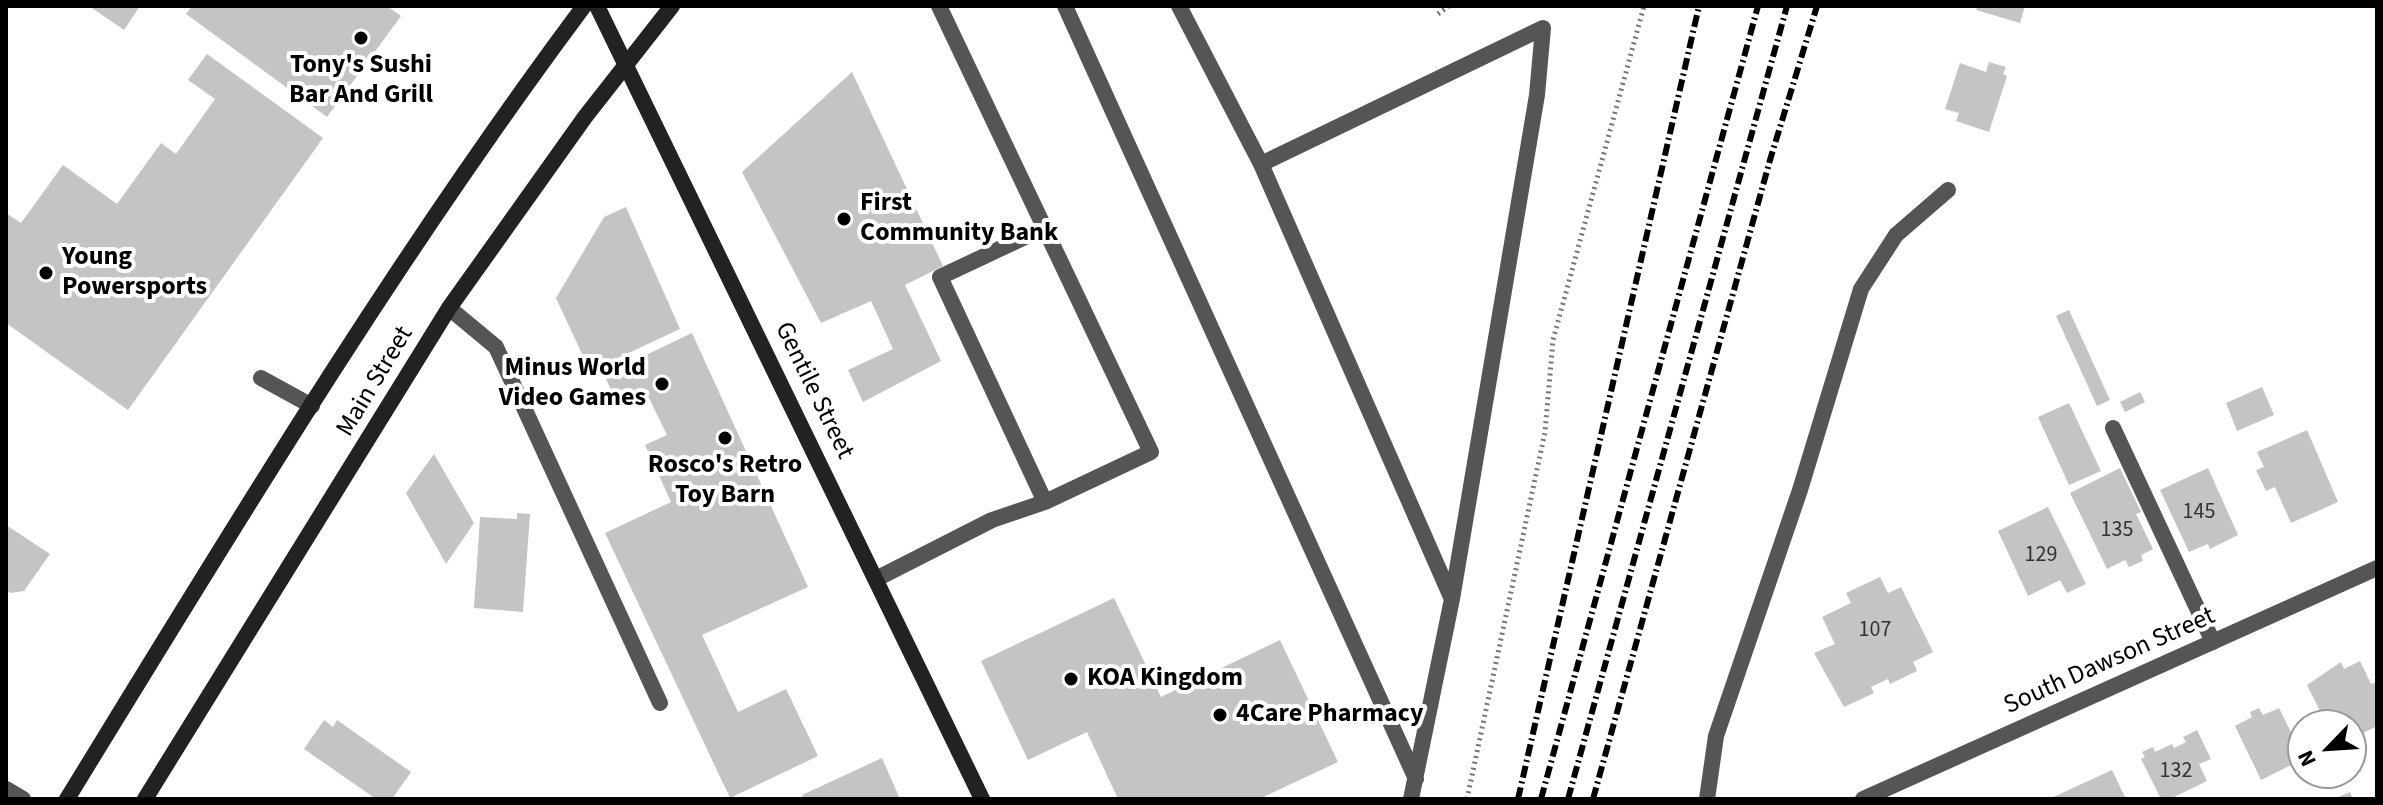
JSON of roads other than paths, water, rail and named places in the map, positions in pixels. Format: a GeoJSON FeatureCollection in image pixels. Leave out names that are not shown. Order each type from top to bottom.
{"type":"FeatureCollection","features":[{"type":"Feature","properties":{"kind":"main road","name":"Main Street"},"geometry":{"type":"LineString","coordinates":[[67,799],[427,225],[584,6]]}},
{"type":"Feature","properties":{"kind":"main road","name":"Gentile Street"},"geometry":{"type":"LineString","coordinates":[[597,6],[878,578],[982,799]]}},
{"type":"Feature","properties":{"kind":"main road","name":"Main Street"},"geometry":{"type":"LineString","coordinates":[[145,799],[449,308],[572,135],[672,6]]}},
{"type":"Feature","properties":{"kind":"street"},"geometry":{"type":"LineString","coordinates":[[878,578],[992,520],[1045,502],[1151,452],[1042,229],[939,6]]}},
{"type":"Feature","properties":{"kind":"street"},"geometry":{"type":"LineString","coordinates":[[1065,6],[1416,779]]}},
{"type":"Feature","properties":{"kind":"street"},"geometry":{"type":"LineString","coordinates":[[1179,6],[1261,164],[1452,599]]}},
{"type":"Feature","properties":{"kind":"street"},"geometry":{"type":"LineString","coordinates":[[1261,164],[1543,28],[1537,95],[1452,599],[1411,799]]}},
{"type":"Feature","properties":{"kind":"street"},"geometry":{"type":"LineString","coordinates":[[1707,799],[1716,736],[1800,490],[1861,289],[1896,235],[1948,190]]}},
{"type":"Feature","properties":{"kind":"street"},"geometry":{"type":"LineString","coordinates":[[1042,229],[940,277],[1045,502]]}},
{"type":"Feature","properties":{"kind":"street"},"geometry":{"type":"LineString","coordinates":[[449,308],[496,347],[660,703]]}},
{"type":"Feature","properties":{"kind":"street"},"geometry":{"type":"LineString","coordinates":[[261,378],[312,406]]}},
{"type":"Feature","properties":{"kind":"street"},"geometry":{"type":"LineString","coordinates":[[2113,428],[2213,642]]}},
{"type":"Feature","properties":{"kind":"street","name":"South Dawson Street"},"geometry":{"type":"LineString","coordinates":[[1863,799],[2377,568]]}},
{"type":"Feature","properties":{"kind":"street"},"geometry":{"type":"LineString","coordinates":[[6,789],[23,799]]}},
{"type":"Feature","properties":{"kind":"railway"},"geometry":{"type":"LineString","coordinates":[[1518,799],[1699,6]]}},
{"type":"Feature","properties":{"kind":"railway"},"geometry":{"type":"LineString","coordinates":[[1541,799],[1758,6]]}},
{"type":"Feature","properties":{"kind":"railway"},"geometry":{"type":"LineString","coordinates":[[1568,799],[1787,6]]}},
{"type":"Feature","properties":{"kind":"railway"},"geometry":{"type":"LineString","coordinates":[[1593,799],[1770,160],[1817,6]]}},
{"type":"Feature","properties":{"kind":"place","name":"Tony's Sushi Bar And Grill"},"geometry":{"type":"Point","coordinates":[361,38]}},
{"type":"Feature","properties":{"kind":"place","name":"First Community Bank"},"geometry":{"type":"Point","coordinates":[844,219]}},
{"type":"Feature","properties":{"kind":"place","name":"Young Powersports"},"geometry":{"type":"Point","coordinates":[46,273]}},
{"type":"Feature","properties":{"kind":"place","name":"Minus World Video Games"},"geometry":{"type":"Point","coordinates":[662,384]}},
{"type":"Feature","properties":{"kind":"place","name":"Rosco's Retro Toy Barn"},"geometry":{"type":"Point","coordinates":[725,438]}},
{"type":"Feature","properties":{"kind":"place","name":"KOA Kingdom"},"geometry":{"type":"Point","coordinates":[1071,679]}},
{"type":"Feature","properties":{"kind":"place","name":"4Care Pharmacy"},"geometry":{"type":"Point","coordinates":[1220,715]}}]}
